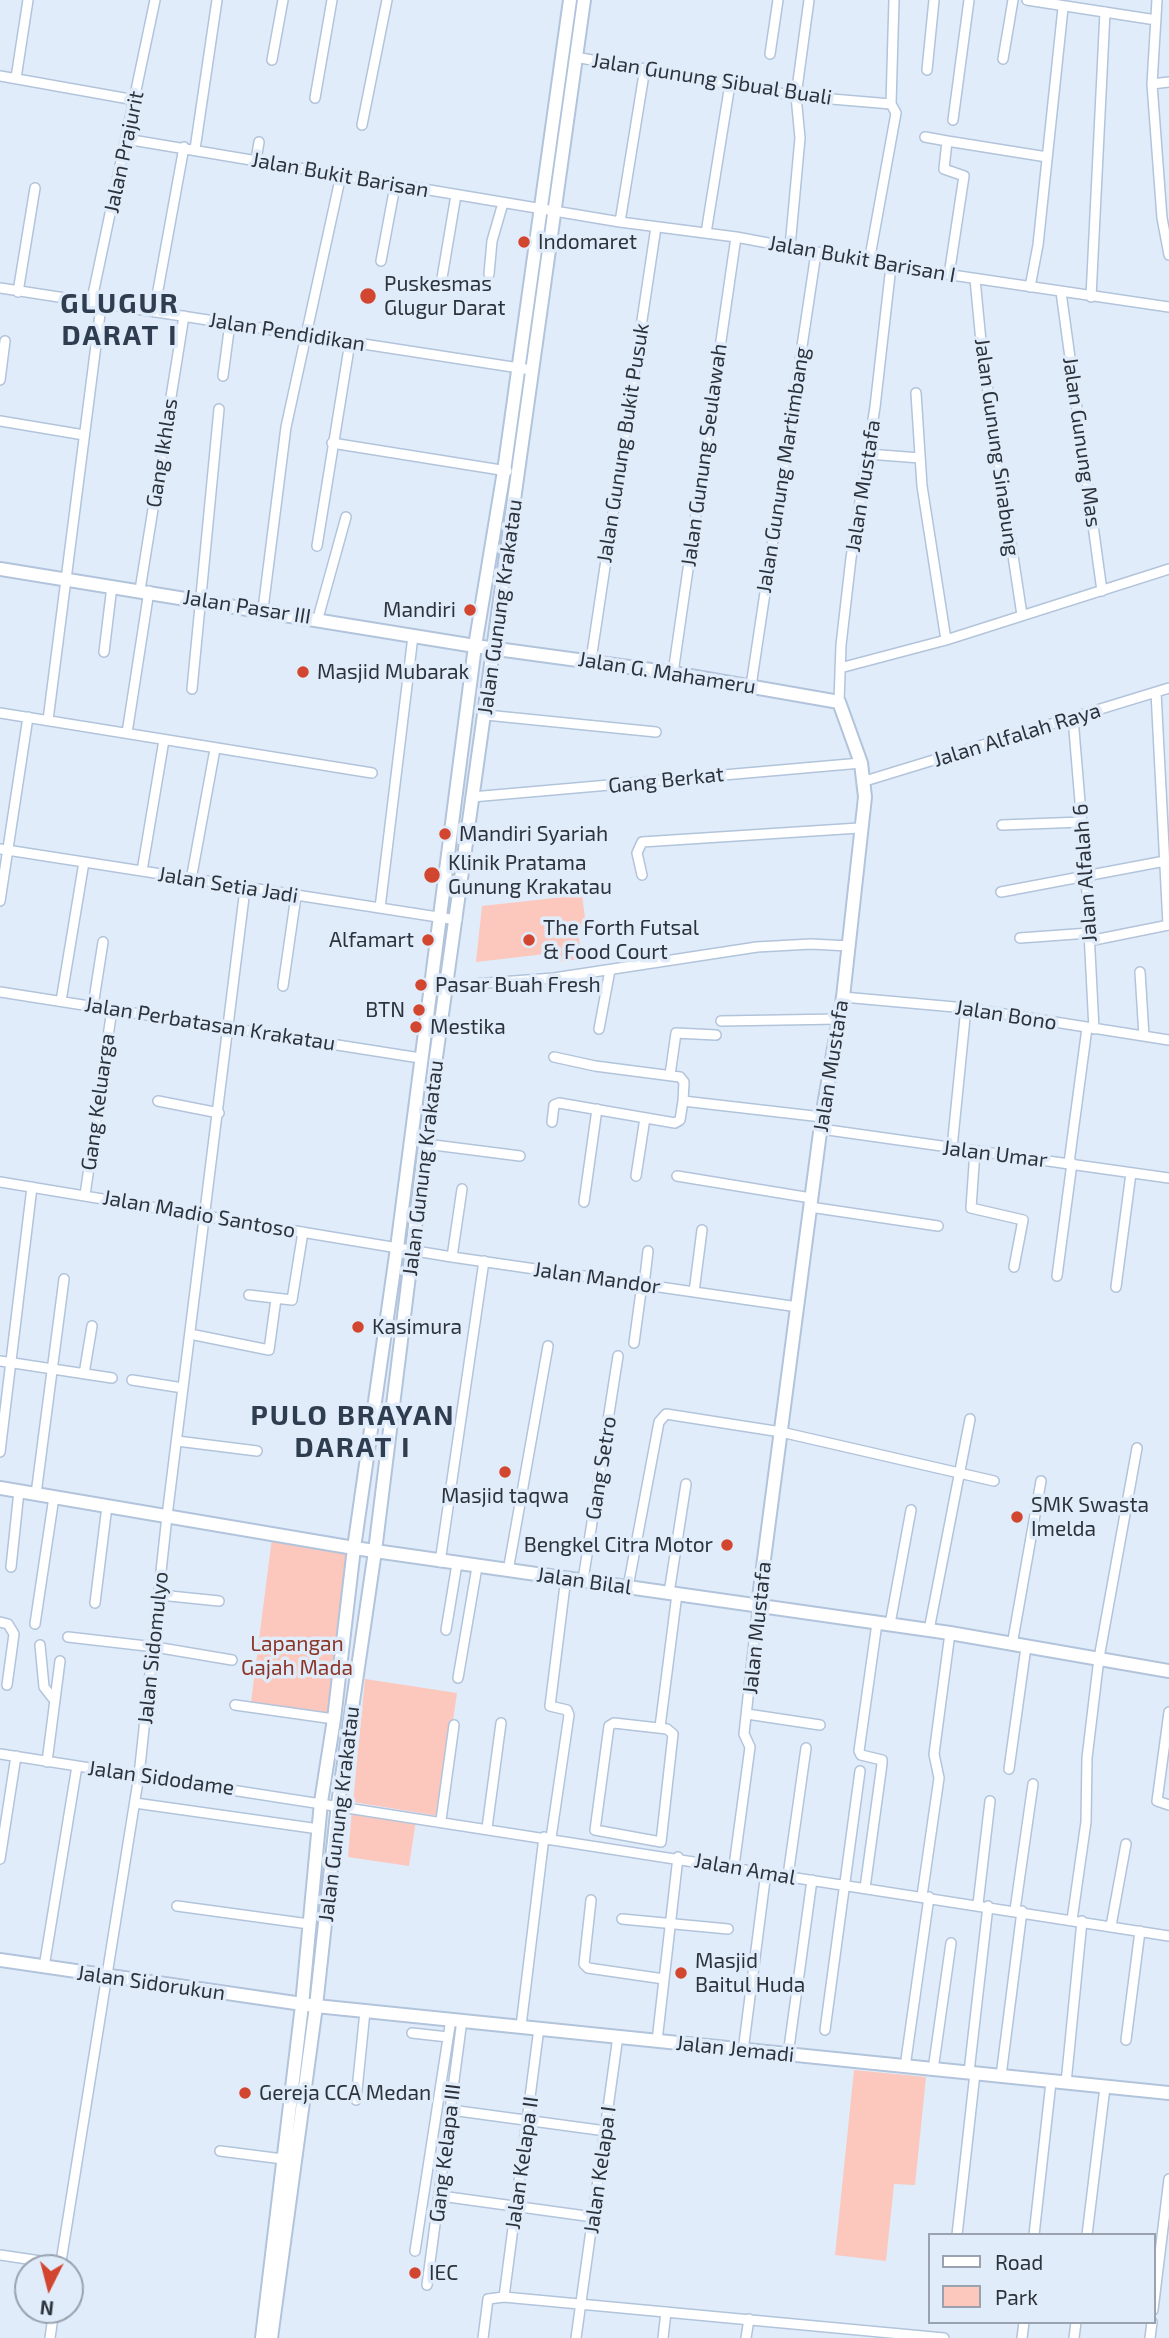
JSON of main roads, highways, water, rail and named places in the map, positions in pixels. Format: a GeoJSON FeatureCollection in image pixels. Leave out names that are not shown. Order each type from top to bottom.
{"type":"FeatureCollection","features":[{"type":"Feature","properties":{"kind":"main road","name":"Jalan Gunung Krakatau"},"geometry":{"type":"LineString","coordinates":[[271,2338],[316,2006],[338,1804],[375,1550],[446,986],[518,473],[540,208],[570,0]]}},
{"type":"Feature","properties":{"kind":"main road","name":"Jalan Gunung Krakatau"},"geometry":{"type":"LineString","coordinates":[[262,2338],[302,2005],[321,1802],[397,1248],[475,646],[504,471],[555,210],[583,0]]}},
{"type":"Feature","properties":{"kind":"main road","name":"Jalan Pasar III"},"geometry":{"type":"LineString","coordinates":[[0,569],[201,599],[494,648]]}},
{"type":"Feature","properties":{"kind":"main road","name":"Jalan G. Mahameru"},"geometry":{"type":"LineString","coordinates":[[494,648],[591,660],[839,702]]}},
{"type":"Feature","properties":{"kind":"main road","name":"Jalan Mustafa"},"geometry":{"type":"LineString","coordinates":[[758,1605],[822,1123],[843,997],[865,781],[839,702]]}},
{"type":"Feature","properties":{"kind":"main road","name":"Jalan Bilal"},"geometry":{"type":"LineString","coordinates":[[0,1488],[440,1562],[566,1577],[884,1623],[1169,1671]]}},
{"type":"Feature","properties":{"kind":"main road","name":"Jalan Sidorukun"},"geometry":{"type":"LineString","coordinates":[[0,1960],[302,2005]]}},
{"type":"Feature","properties":{"kind":"main road","name":"Jalan Jemadi"},"geometry":{"type":"LineString","coordinates":[[302,2005],[1169,2093]]}},
{"type":"Feature","properties":{"kind":"place","name":"Indomaret"},"geometry":{"type":"Point","coordinates":[524,242]}},
{"type":"Feature","properties":{"kind":"place","name":"Puskesmas Glugur Darat"},"geometry":{"type":"Point","coordinates":[368,296]}},
{"type":"Feature","properties":{"kind":"place","name":"Mandiri"},"geometry":{"type":"Point","coordinates":[470,610]}},
{"type":"Feature","properties":{"kind":"place","name":"Masjid Mubarak"},"geometry":{"type":"Point","coordinates":[303,672]}},
{"type":"Feature","properties":{"kind":"place","name":"Mandiri Syariah"},"geometry":{"type":"Point","coordinates":[445,834]}},
{"type":"Feature","properties":{"kind":"place","name":"Klinik Pratama Gunung Krakatau"},"geometry":{"type":"Point","coordinates":[432,875]}},
{"type":"Feature","properties":{"kind":"place","name":"Alfamart"},"geometry":{"type":"Point","coordinates":[428,940]}},
{"type":"Feature","properties":{"kind":"place","name":"The Forth Futsal & Food Court"},"geometry":{"type":"Point","coordinates":[529,940]}},
{"type":"Feature","properties":{"kind":"place","name":"Pasar Buah Fresh"},"geometry":{"type":"Point","coordinates":[421,985]}},
{"type":"Feature","properties":{"kind":"place","name":"BTN"},"geometry":{"type":"Point","coordinates":[419,1010]}},
{"type":"Feature","properties":{"kind":"place","name":"Mestika"},"geometry":{"type":"Point","coordinates":[416,1027]}},
{"type":"Feature","properties":{"kind":"place","name":"Kasimura"},"geometry":{"type":"Point","coordinates":[358,1327]}},
{"type":"Feature","properties":{"kind":"place","name":"Masjid taqwa"},"geometry":{"type":"Point","coordinates":[505,1472]}},
{"type":"Feature","properties":{"kind":"place","name":"SMK Swasta Imelda"},"geometry":{"type":"Point","coordinates":[1017,1517]}},
{"type":"Feature","properties":{"kind":"place","name":"Bengkel Citra Motor"},"geometry":{"type":"Point","coordinates":[727,1545]}},
{"type":"Feature","properties":{"kind":"place","name":"Masjid Baitul Huda"},"geometry":{"type":"Point","coordinates":[681,1973]}},
{"type":"Feature","properties":{"kind":"place","name":"Gereja CCA Medan"},"geometry":{"type":"Point","coordinates":[245,2093]}},
{"type":"Feature","properties":{"kind":"place","name":"IEC"},"geometry":{"type":"Point","coordinates":[415,2273]}},
{"type":"Feature","properties":{"kind":"district","name":"GLUGUR DARAT I"},"geometry":{"type":"Point","coordinates":[120,320]}},
{"type":"Feature","properties":{"kind":"district","name":"PULO BRAYAN DARAT I"},"geometry":{"type":"Point","coordinates":[353,1432]}},
{"type":"Feature","properties":{"kind":"park label","name":"Lapangan Gajah Mada"},"geometry":{"type":"Point","coordinates":[297,1656]}}]}
